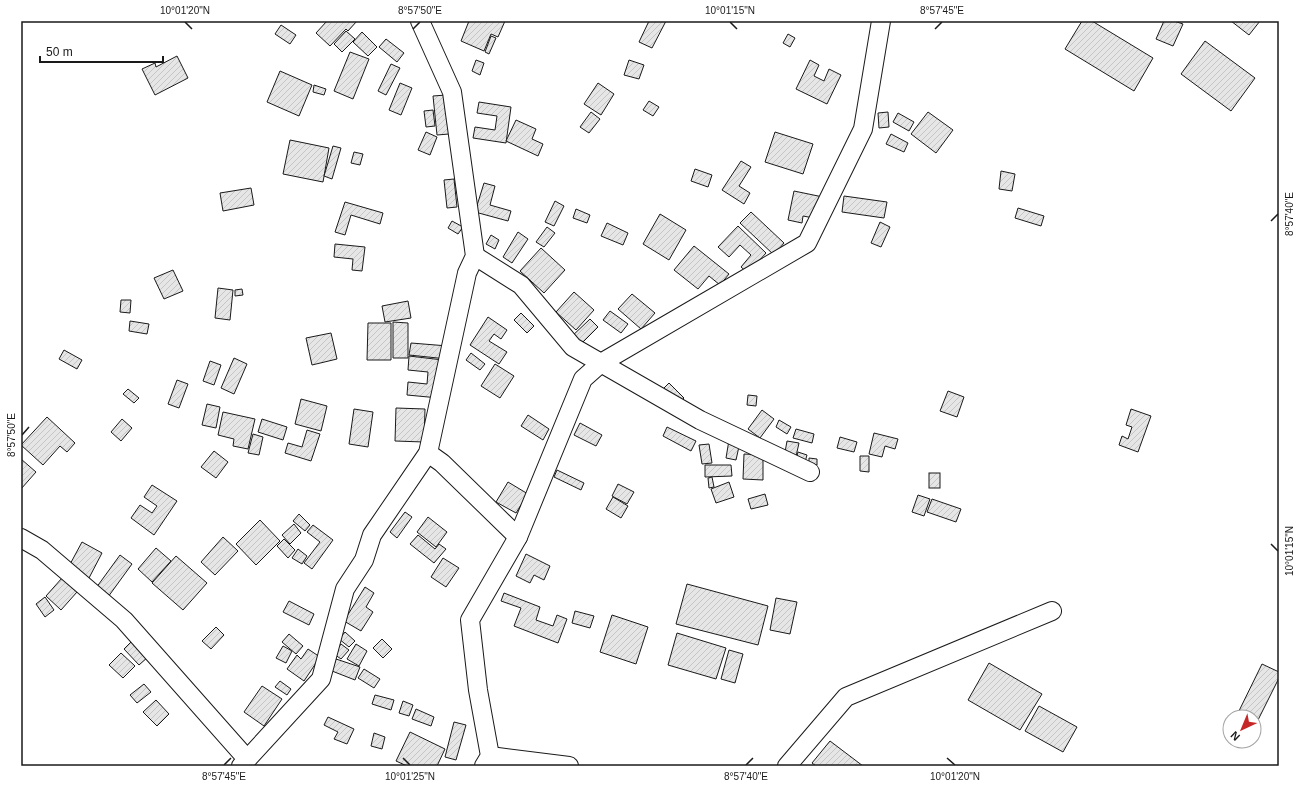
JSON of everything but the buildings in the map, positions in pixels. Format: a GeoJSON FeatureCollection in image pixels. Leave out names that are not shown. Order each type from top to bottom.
{"type":"FeatureCollection","features":[{"type":"Feature","properties":{"kind":"street"},"geometry":{"type":"LineString","coordinates":[[21,538],[42,550],[124,620],[244,762],[321,679],[345,589],[364,560],[372,535],[428,453],[467,273],[474,256],[452,92],[420,21]]}},
{"type":"Feature","properties":{"kind":"street"},"geometry":{"type":"LineString","coordinates":[[569,766],[487,761],[470,620],[518,537],[583,379],[601,362],[807,243],[863,129],[881,21]]}},
{"type":"Feature","properties":{"kind":"street"},"geometry":{"type":"LineString","coordinates":[[474,256],[521,285],[573,347],[700,420],[810,472]]}},
{"type":"Feature","properties":{"kind":"street"},"geometry":{"type":"LineString","coordinates":[[428,453],[442,463],[518,537]]}},
{"type":"Feature","properties":{"kind":"street"},"geometry":{"type":"LineString","coordinates":[[787,766],[846,697],[1052,611]]}}]}
